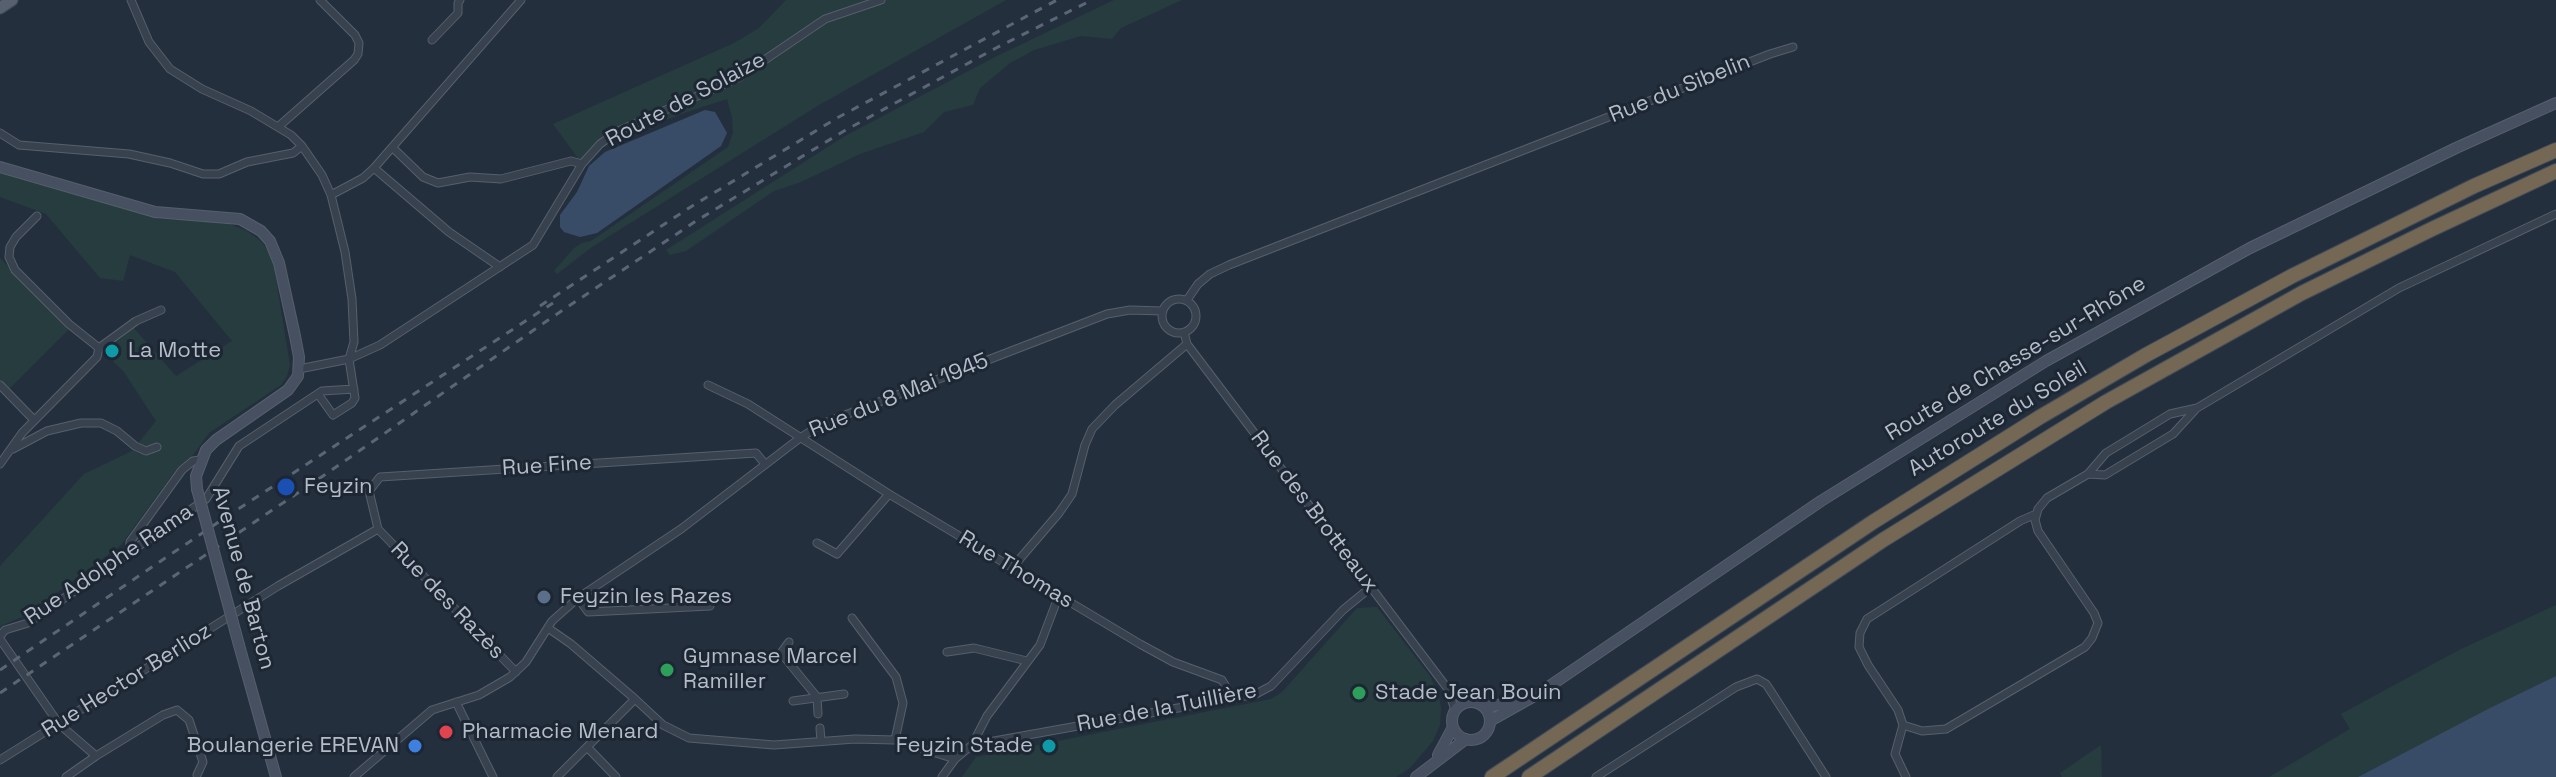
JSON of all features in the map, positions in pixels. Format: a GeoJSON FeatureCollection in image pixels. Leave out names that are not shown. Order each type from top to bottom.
{"type":"FeatureCollection","features":[{"type":"Feature","properties":{"kind":"highway","name":"Autoroute du Soleil"},"geometry":{"type":"LineString","coordinates":[[1492,777],[1873,522],[2040,417],[2266,290],[2383,230],[2556,150]]}},
{"type":"Feature","properties":{"kind":"highway","name":"Autoroute du Soleil"},"geometry":{"type":"LineString","coordinates":[[1529,777],[1883,540],[2106,402],[2314,287],[2556,171]]}},
{"type":"Feature","properties":{"kind":"main road"},"geometry":{"type":"LineString","coordinates":[[0,8],[12,0]]}},
{"type":"Feature","properties":{"kind":"main road","name":"Route de Chasse-sur-Rhône"},"geometry":{"type":"LineString","coordinates":[[1490,721],[1526,701],[1821,501],[2046,361],[2313,216],[2556,103]]}},
{"type":"Feature","properties":{"kind":"main road"},"geometry":{"type":"LineString","coordinates":[[0,167],[155,212],[240,219],[261,231],[270,241],[279,263],[299,369]]}},
{"type":"Feature","properties":{"kind":"main road","name":"Avenue de Barton"},"geometry":{"type":"LineString","coordinates":[[276,777],[196,476],[200,460],[216,440],[288,390],[299,369]]}},
{"type":"Feature","properties":{"kind":"main road","name":"Route de Chasse-sur-Rhône"},"geometry":{"type":"LineString","coordinates":[[1485,707],[1526,701]]}},
{"type":"Feature","properties":{"kind":"main road"},"geometry":{"type":"LineString","coordinates":[[1416,777],[1466,739],[1483,736],[1490,721],[1485,707],[1467,702],[1455,710],[1453,727],[1433,764]]}},
{"type":"Feature","properties":{"kind":"main road"},"geometry":{"type":"LineString","coordinates":[[1453,727],[1466,739]]}},
{"type":"Feature","properties":{"kind":"street"},"geometry":{"type":"LineString","coordinates":[[131,0],[149,42],[170,69],[202,89],[278,127],[302,146],[322,175],[331,195],[345,252],[355,323],[349,359],[354,401],[333,415],[318,394]]}},
{"type":"Feature","properties":{"kind":"street"},"geometry":{"type":"LineString","coordinates":[[278,127],[358,54],[359,43],[355,35],[320,0]]}},
{"type":"Feature","properties":{"kind":"street"},"geometry":{"type":"LineString","coordinates":[[432,40],[458,13],[460,0]]}},
{"type":"Feature","properties":{"kind":"street"},"geometry":{"type":"LineString","coordinates":[[331,195],[363,178],[374,168],[521,0]]}},
{"type":"Feature","properties":{"kind":"street","name":"Route de Solaize"},"geometry":{"type":"LineString","coordinates":[[299,369],[349,359],[380,345],[533,245],[582,164],[603,141],[626,127],[725,84],[825,19],[881,0]]}},
{"type":"Feature","properties":{"kind":"street","name":"Rue du Sibelin"},"geometry":{"type":"LineString","coordinates":[[1187,300],[1210,274],[1229,265],[1793,47]]}},
{"type":"Feature","properties":{"kind":"street"},"geometry":{"type":"LineString","coordinates":[[0,133],[19,145],[129,154],[203,174],[219,174],[247,162],[293,153],[302,146]]}},
{"type":"Feature","properties":{"kind":"street"},"geometry":{"type":"LineString","coordinates":[[393,148],[423,177],[438,183],[470,177],[501,179],[571,161],[582,164]]}},
{"type":"Feature","properties":{"kind":"street"},"geometry":{"type":"LineString","coordinates":[[374,168],[449,232],[500,267]]}},
{"type":"Feature","properties":{"kind":"street"},"geometry":{"type":"LineString","coordinates":[[2088,474],[2105,475],[2173,434],[2197,408],[2399,288],[2556,214]]}},
{"type":"Feature","properties":{"kind":"street"},"geometry":{"type":"LineString","coordinates":[[37,216],[10,247],[9,257],[15,270],[69,324],[99,348]]}},
{"type":"Feature","properties":{"kind":"street"},"geometry":{"type":"LineString","coordinates":[[1172,300],[1187,300],[1195,308],[1197,318],[1193,327],[1184,332],[1169,330],[1163,322],[1163,311],[1172,300]]}},
{"type":"Feature","properties":{"kind":"street"},"geometry":{"type":"LineString","coordinates":[[0,464],[34,420],[97,357],[99,348],[136,321],[161,310]]}},
{"type":"Feature","properties":{"kind":"street","name":"Rue du 8 Mai 1945"},"geometry":{"type":"LineString","coordinates":[[516,672],[548,628],[578,598],[681,529],[822,424],[1107,314],[1130,310],[1163,311]]}},
{"type":"Feature","properties":{"kind":"street","name":"Rue des Brotteaux"},"geometry":{"type":"LineString","coordinates":[[1184,332],[1187,344],[1448,689],[1467,702]]}},
{"type":"Feature","properties":{"kind":"street"},"geometry":{"type":"LineString","coordinates":[[1012,568],[1072,494],[1092,429],[1187,344]]}},
{"type":"Feature","properties":{"kind":"street"},"geometry":{"type":"LineString","coordinates":[[0,385],[34,420]]}},
{"type":"Feature","properties":{"kind":"street","name":"Rue Thomas"},"geometry":{"type":"LineString","coordinates":[[708,385],[748,404],[889,494],[1173,662],[1222,680],[1232,697]]}},
{"type":"Feature","properties":{"kind":"street","name":"Rue Adolphe Rama"},"geometry":{"type":"LineString","coordinates":[[0,638],[5,630],[28,623],[206,499],[239,446],[318,394],[354,389]]}},
{"type":"Feature","properties":{"kind":"street"},"geometry":{"type":"LineString","coordinates":[[1906,777],[1895,754],[1903,725],[1898,710],[1859,647],[1860,633],[1867,619],[2020,521],[2036,514],[2047,498],[2088,474],[2106,453],[2170,414],[2197,408]]}},
{"type":"Feature","properties":{"kind":"street"},"geometry":{"type":"LineString","coordinates":[[9,451],[47,431],[81,423],[101,423],[146,451],[157,447]]}},
{"type":"Feature","properties":{"kind":"street","name":"Rue Fine"},"geometry":{"type":"LineString","coordinates":[[378,529],[369,491],[380,477],[756,453],[765,464]]}},
{"type":"Feature","properties":{"kind":"street"},"geometry":{"type":"LineString","coordinates":[[130,551],[130,542],[182,470],[193,461],[200,460]]}},
{"type":"Feature","properties":{"kind":"street"},"geometry":{"type":"LineString","coordinates":[[817,543],[837,554],[889,494]]}},
{"type":"Feature","properties":{"kind":"street"},"geometry":{"type":"LineString","coordinates":[[1903,725],[1922,731],[1946,729],[2085,647],[2092,638],[2098,623],[2094,613],[2038,531],[2036,514]]}},
{"type":"Feature","properties":{"kind":"street","name":"Rue des Razès"},"geometry":{"type":"LineString","coordinates":[[378,529],[516,672]]}},
{"type":"Feature","properties":{"kind":"street","name":"Rue Hector Berlioz"},"geometry":{"type":"LineString","coordinates":[[0,760],[278,586],[378,529]]}},
{"type":"Feature","properties":{"kind":"street","name":"Rue de la Tuillière"},"geometry":{"type":"LineString","coordinates":[[972,745],[1256,694],[1271,686],[1343,610],[1371,587]]}},
{"type":"Feature","properties":{"kind":"street"},"geometry":{"type":"LineString","coordinates":[[942,777],[955,759],[972,745],[987,716],[1040,645],[1059,595]]}},
{"type":"Feature","properties":{"kind":"street"},"geometry":{"type":"LineString","coordinates":[[578,598],[588,612],[710,606]]}},
{"type":"Feature","properties":{"kind":"street"},"geometry":{"type":"LineString","coordinates":[[852,618],[896,677],[903,703],[895,740]]}},
{"type":"Feature","properties":{"kind":"street"},"geometry":{"type":"LineString","coordinates":[[548,628],[571,644],[663,725],[689,738],[774,745],[855,739],[895,740],[955,759]]}},
{"type":"Feature","properties":{"kind":"street"},"geometry":{"type":"LineString","coordinates":[[0,638],[59,724],[96,756]]}},
{"type":"Feature","properties":{"kind":"street"},"geometry":{"type":"LineString","coordinates":[[771,658],[781,653],[789,642]]}},
{"type":"Feature","properties":{"kind":"street"},"geometry":{"type":"LineString","coordinates":[[947,652],[974,648],[1027,661]]}},
{"type":"Feature","properties":{"kind":"street"},"geometry":{"type":"LineString","coordinates":[[781,653],[817,697],[818,714]]}},
{"type":"Feature","properties":{"kind":"street"},"geometry":{"type":"LineString","coordinates":[[354,777],[432,710],[489,691],[516,672]]}},
{"type":"Feature","properties":{"kind":"street"},"geometry":{"type":"LineString","coordinates":[[1596,777],[1736,687],[1757,679],[1766,684],[1826,777]]}},
{"type":"Feature","properties":{"kind":"street","name":"Rue des Brotteaux"},"geometry":{"type":"LineString","coordinates":[[1448,689],[1455,710]]}},
{"type":"Feature","properties":{"kind":"street"},"geometry":{"type":"LineString","coordinates":[[793,701],[844,694]]}},
{"type":"Feature","properties":{"kind":"street"},"geometry":{"type":"LineString","coordinates":[[557,777],[635,699]]}},
{"type":"Feature","properties":{"kind":"street"},"geometry":{"type":"LineString","coordinates":[[456,702],[493,777]]}},
{"type":"Feature","properties":{"kind":"street"},"geometry":{"type":"LineString","coordinates":[[66,777],[163,715],[177,710],[189,720],[203,762],[197,775]]}},
{"type":"Feature","properties":{"kind":"street"},"geometry":{"type":"LineString","coordinates":[[820,728],[821,741]]}},
{"type":"Feature","properties":{"kind":"street"},"geometry":{"type":"LineString","coordinates":[[588,748],[616,777]]}},
{"type":"Feature","properties":{"kind":"green space"},"geometry":{"type":"Polygon","coordinates":[[[786,0],[1006,0],[819,105],[592,247],[557,274],[554,271],[573,249],[591,241],[728,147],[733,133],[727,99],[628,135],[602,136],[580,161],[553,124],[734,43],[759,28],[786,0]]]}},
{"type":"Feature","properties":{"kind":"green space"},"geometry":{"type":"Polygon","coordinates":[[[1114,0],[1182,0],[1121,28],[1112,39],[1081,36],[1034,50],[1010,63],[980,88],[973,105],[944,112],[924,132],[860,154],[801,182],[774,191],[686,251],[670,255],[666,250],[845,136],[995,57],[1114,0]]]}},
{"type":"Feature","properties":{"kind":"green space"},"geometry":{"type":"Polygon","coordinates":[[[0,173],[160,219],[225,222],[247,231],[263,243],[273,261],[290,365],[281,385],[209,433],[193,455],[178,467],[121,545],[27,615],[0,626],[0,566],[84,474],[132,451],[156,421],[124,372],[105,353],[110,342],[132,326],[176,376],[232,341],[175,272],[130,255],[123,281],[100,278],[46,214],[0,197],[0,173]]]}},
{"type":"Feature","properties":{"kind":"green space"},"geometry":{"type":"Polygon","coordinates":[[[0,258],[69,329],[8,390],[0,382],[0,258]]]}},
{"type":"Feature","properties":{"kind":"green space"},"geometry":{"type":"Polygon","coordinates":[[[2556,605],[2556,676],[2358,777],[2269,777],[2350,729],[2341,714],[2459,650],[2556,605]]]}},
{"type":"Feature","properties":{"kind":"green space","name":"Stade Jean Bouin"},"geometry":{"type":"Polygon","coordinates":[[[1377,607],[1430,676],[1441,708],[1440,725],[1433,741],[1410,768],[1396,777],[962,777],[976,757],[1271,699],[1282,692],[1357,608],[1377,607]]]}},
{"type":"Feature","properties":{"kind":"green space"},"geometry":{"type":"Polygon","coordinates":[[[2101,745],[2102,777],[2062,777],[2060,773],[2101,745]]]}},
{"type":"Feature","properties":{"kind":"water"},"geometry":{"type":"Polygon","coordinates":[[[705,110],[715,112],[727,133],[721,146],[597,233],[580,237],[564,232],[560,227],[560,215],[577,192],[589,166],[605,152],[705,110]]]}},
{"type":"Feature","properties":{"kind":"water"},"geometry":{"type":"Polygon","coordinates":[[[2556,676],[2556,777],[2358,777],[2488,709],[2556,676]]]}},
{"type":"Feature","properties":{"kind":"railway"},"geometry":{"type":"LineString","coordinates":[[540,306],[689,208],[837,118],[1057,0]]}},
{"type":"Feature","properties":{"kind":"railway"},"geometry":{"type":"LineString","coordinates":[[0,693],[696,221],[844,131],[1092,0]]}},
{"type":"Feature","properties":{"kind":"railway"},"geometry":{"type":"LineString","coordinates":[[0,670],[220,521],[553,303]]}},
{"type":"Feature","properties":{"kind":"place","name":"La Motte"},"geometry":{"type":"Point","coordinates":[112,351]}},
{"type":"Feature","properties":{"kind":"place","name":"Feyzin"},"geometry":{"type":"Point","coordinates":[286,487]}},
{"type":"Feature","properties":{"kind":"place","name":"Feyzin les Razes"},"geometry":{"type":"Point","coordinates":[544,597]}},
{"type":"Feature","properties":{"kind":"place","name":"Gymnase Marcel Ramiller"},"geometry":{"type":"Point","coordinates":[667,670]}},
{"type":"Feature","properties":{"kind":"place","name":"Stade Jean Bouin"},"geometry":{"type":"Point","coordinates":[1359,693]}},
{"type":"Feature","properties":{"kind":"place","name":"Pharmacie Menard"},"geometry":{"type":"Point","coordinates":[446,732]}},
{"type":"Feature","properties":{"kind":"place","name":"Boulangerie EREVAN"},"geometry":{"type":"Point","coordinates":[415,746]}},
{"type":"Feature","properties":{"kind":"place","name":"Feyzin Stade"},"geometry":{"type":"Point","coordinates":[1049,746]}}]}
